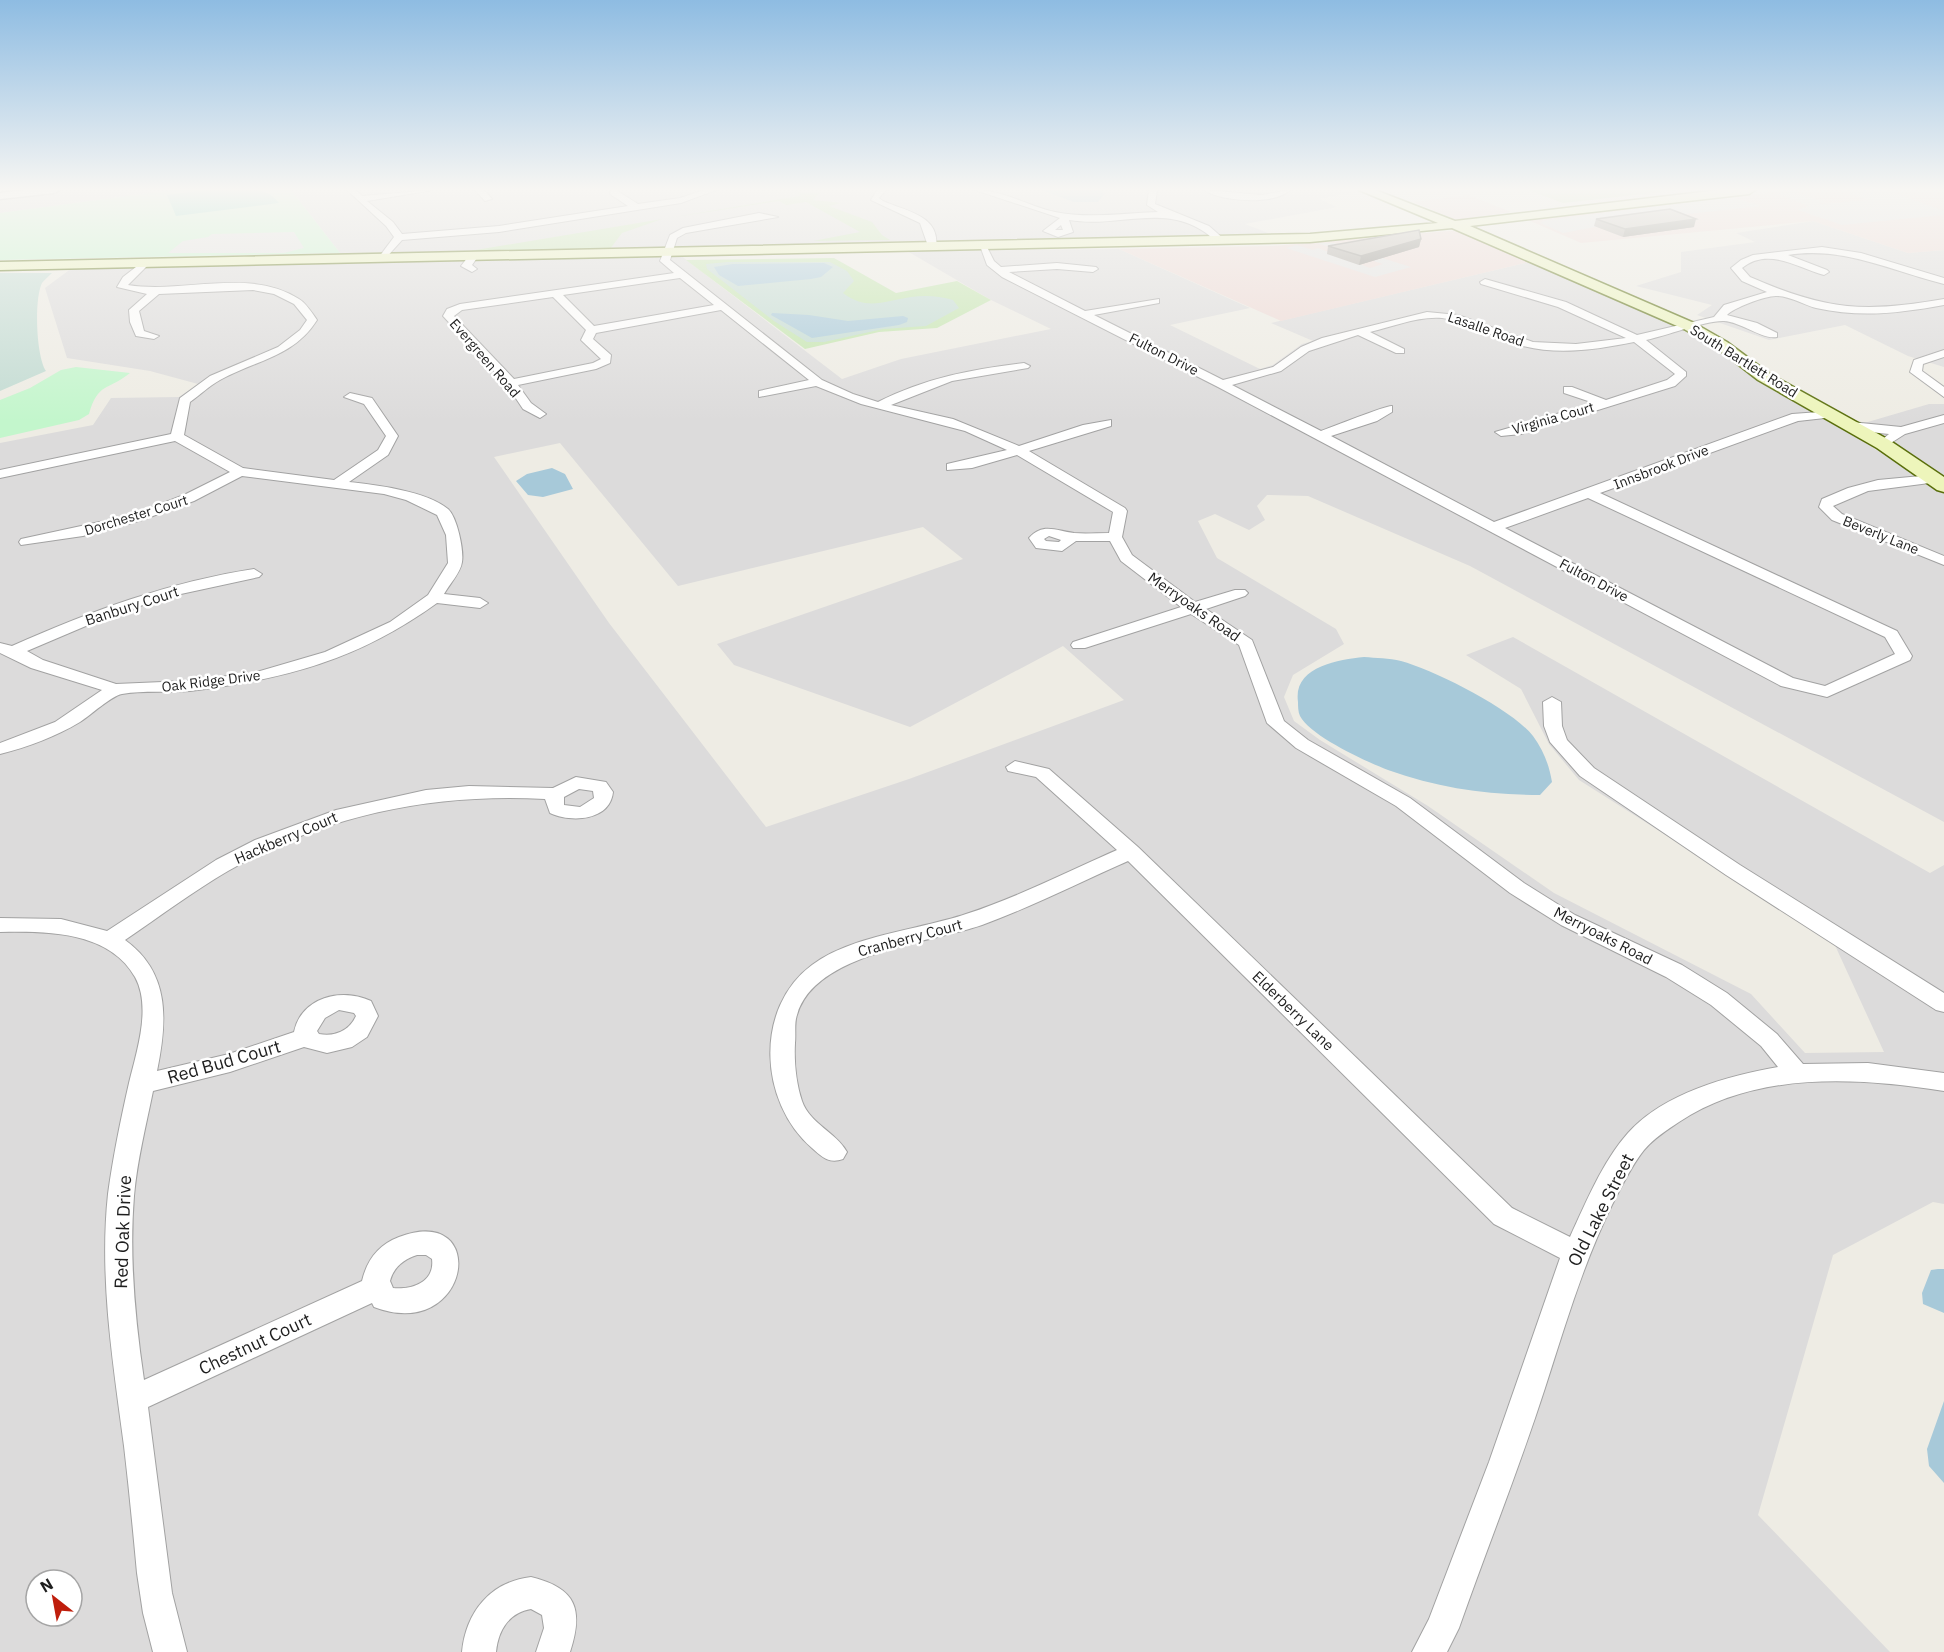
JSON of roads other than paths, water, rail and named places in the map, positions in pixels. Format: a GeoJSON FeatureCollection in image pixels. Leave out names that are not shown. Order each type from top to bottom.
{"type":"FeatureCollection","features":[{"type":"Feature","properties":{"kind":"main road","name":"South Bartlett Road"},"geometry":{"type":"LineString","coordinates":[[1553,267],[1689,326],[1722,345],[1764,377],[1883,444],[1938,482]]}},
{"type":"Feature","properties":{"kind":"street"},"geometry":{"type":"LineString","coordinates":[[0,474],[177,437],[184,401],[214,378],[305,335],[312,320],[306,308],[293,298],[270,290],[198,287],[155,292],[123,288],[127,279],[140,267]]}},
{"type":"Feature","properties":{"kind":"street"},"geometry":{"type":"LineString","coordinates":[[468,267],[472,269]]}},
{"type":"Feature","properties":{"kind":"street"},"geometry":{"type":"LineString","coordinates":[[672,267],[818,382],[840,396],[965,427],[1094,492],[1120,511],[1115,537],[1069,537]]}},
{"type":"Feature","properties":{"kind":"street"},"geometry":{"type":"LineString","coordinates":[[995,267],[998,270],[1041,267]]}},
{"type":"Feature","properties":{"kind":"street"},"geometry":{"type":"LineString","coordinates":[[1070,267],[1093,269]]}},
{"type":"Feature","properties":{"kind":"street"},"geometry":{"type":"LineString","coordinates":[[1737,267],[1746,279],[1776,292],[1817,305],[1858,312],[1894,311],[1944,302]]}},
{"type":"Feature","properties":{"kind":"street"},"geometry":{"type":"LineString","coordinates":[[1810,267],[1824,272]]}},
{"type":"Feature","properties":{"kind":"street"},"geometry":{"type":"LineString","coordinates":[[1895,267],[1921,276],[1944,280]]}},
{"type":"Feature","properties":{"kind":"street","name":"Fulton Drive"},"geometry":{"type":"LineString","coordinates":[[998,270],[1222,384],[1787,682],[1827,692],[1904,656],[1891,634],[1591,494]]}},
{"type":"Feature","properties":{"kind":"street","name":"Evergreen Road"},"geometry":{"type":"LineString","coordinates":[[540,414],[527,406],[511,383],[448,316],[451,311],[460,307],[681,275]]}},
{"type":"Feature","properties":{"kind":"street"},"geometry":{"type":"LineString","coordinates":[[1485,282],[1505,286],[1608,323],[1636,337]]}},
{"type":"Feature","properties":{"kind":"street"},"geometry":{"type":"LineString","coordinates":[[154,336],[140,334],[135,322],[134,310],[155,292]]}},
{"type":"Feature","properties":{"kind":"street"},"geometry":{"type":"LineString","coordinates":[[1772,333],[1752,323],[1720,317],[1728,307],[1776,292]]}},
{"type":"Feature","properties":{"kind":"street"},"geometry":{"type":"LineString","coordinates":[[556,294],[592,330]]}},
{"type":"Feature","properties":{"kind":"street"},"geometry":{"type":"LineString","coordinates":[[1085,314],[1155,301]]}},
{"type":"Feature","properties":{"kind":"street"},"geometry":{"type":"LineString","coordinates":[[592,330],[722,307]]}},
{"type":"Feature","properties":{"kind":"street","name":"Lasalle Road"},"geometry":{"type":"LineString","coordinates":[[1222,384],[1277,369],[1305,349],[1326,340],[1426,315],[1443,314],[1529,344],[1551,348],[1577,348],[1689,326],[1720,317]]}},
{"type":"Feature","properties":{"kind":"street"},"geometry":{"type":"LineString","coordinates":[[511,383],[596,366],[606,361],[607,357],[588,340],[592,330]]}},
{"type":"Feature","properties":{"kind":"street"},"geometry":{"type":"LineString","coordinates":[[1360,332],[1400,351]]}},
{"type":"Feature","properties":{"kind":"street","name":"Virginia Court"},"geometry":{"type":"LineString","coordinates":[[1501,432],[1521,430],[1671,383],[1682,374],[1672,363],[1636,337]]}},
{"type":"Feature","properties":{"kind":"street"},"geometry":{"type":"LineString","coordinates":[[1944,353],[1918,362],[1916,372],[1944,393]]}},
{"type":"Feature","properties":{"kind":"street"},"geometry":{"type":"LineString","coordinates":[[881,405],[913,388],[952,377],[1024,366]]}},
{"type":"Feature","properties":{"kind":"street"},"geometry":{"type":"LineString","coordinates":[[763,394],[818,382]]}},
{"type":"Feature","properties":{"kind":"street","name":"Virginia Court"},"geometry":{"type":"LineString","coordinates":[[1568,390],[1604,403]]}},
{"type":"Feature","properties":{"kind":"street"},"geometry":{"type":"LineString","coordinates":[[338,483],[383,452],[392,436],[368,401],[350,397]]}},
{"type":"Feature","properties":{"kind":"street"},"geometry":{"type":"LineString","coordinates":[[1319,436],[1373,418],[1388,409]]}},
{"type":"Feature","properties":{"kind":"street","name":"Innsbrook Drive"},"geometry":{"type":"LineString","coordinates":[[1494,527],[1591,494],[1796,417],[1830,414]]}},
{"type":"Feature","properties":{"kind":"street"},"geometry":{"type":"LineString","coordinates":[[1883,444],[1901,431],[1944,418]]}},
{"type":"Feature","properties":{"kind":"street"},"geometry":{"type":"LineString","coordinates":[[952,467],[983,463],[1081,428],[1107,423]]}},
{"type":"Feature","properties":{"kind":"street"},"geometry":{"type":"LineString","coordinates":[[1851,426],[1901,431]]}},
{"type":"Feature","properties":{"kind":"street","name":"Oak Ridge Drive"},"geometry":{"type":"LineString","coordinates":[[7,650],[37,664],[115,689],[186,686],[254,678],[331,656],[396,625],[434,598],[455,563],[453,535],[443,512],[411,497],[338,483],[240,472],[177,437]]}},
{"type":"Feature","properties":{"kind":"street","name":"Dorchester Court"},"geometry":{"type":"LineString","coordinates":[[26,542],[86,532],[148,515],[202,495],[240,472]]}},
{"type":"Feature","properties":{"kind":"street","name":"Beverly Lane"},"geometry":{"type":"LineString","coordinates":[[1938,482],[1870,484],[1827,502],[1826,507],[1837,517],[1944,561]]}},
{"type":"Feature","properties":{"kind":"street","name":"Merryoaks Road"},"geometry":{"type":"LineString","coordinates":[[1115,537],[1126,558],[1193,608],[1246,643],[1275,723],[1302,744],[1403,802],[1517,888],[1568,920],[1674,971],[1719,999],[1769,1040],[1796,1073]]}},
{"type":"Feature","properties":{"kind":"street","name":"Banbury Court"},"geometry":{"type":"LineString","coordinates":[[7,650],[154,597],[232,576],[254,574]]}},
{"type":"Feature","properties":{"kind":"street"},"geometry":{"type":"LineString","coordinates":[[1079,645],[1240,593]]}},
{"type":"Feature","properties":{"kind":"street"},"geometry":{"type":"LineString","coordinates":[[434,598],[480,603]]}},
{"type":"Feature","properties":{"kind":"street"},"geometry":{"type":"LineString","coordinates":[[0,748],[25,742],[76,719],[115,689]]}},
{"type":"Feature","properties":{"kind":"street"},"geometry":{"type":"LineString","coordinates":[[1552,702],[1553,726],[1559,742],[1587,772],[1733,870],[1944,1004]]}},
{"type":"Feature","properties":{"kind":"street","name":"Elderberry Lane"},"geometry":{"type":"LineString","coordinates":[[1015,767],[1042,773],[1131,852],[1503,1216],[1576,1253]]}},
{"type":"Feature","properties":{"kind":"street","name":"Hackberry Court"},"geometry":{"type":"LineString","coordinates":[[110,940],[197,881],[241,855],[344,813],[399,800],[458,792],[514,790],[556,794]]}},
{"type":"Feature","properties":{"kind":"street","name":"Cranberry Court"},"geometry":{"type":"LineString","coordinates":[[834,1152],[798,1117],[787,1090],[781,1036],[788,1005],[808,980],[833,961],[862,948],[930,934],[975,920],[1131,852]]}},
{"type":"Feature","properties":{"kind":"street","name":"Red Oak Drive"},"geometry":{"type":"LineString","coordinates":[[0,925],[57,926],[110,940],[138,964],[151,988],[153,1020],[126,1157],[120,1226],[122,1308],[160,1617],[170,1652]]}},
{"type":"Feature","properties":{"kind":"street","name":"Red Bud Court"},"geometry":{"type":"LineString","coordinates":[[140,1085],[230,1063],[307,1036]]}},
{"type":"Feature","properties":{"kind":"street","name":"Old Lake Street"},"geometry":{"type":"LineString","coordinates":[[1429,1652],[1442,1628],[1520,1417],[1576,1253],[1621,1162],[1648,1130],[1693,1102],[1732,1087],[1796,1073],[1858,1072],[1918,1076],[1944,1082]]}},
{"type":"Feature","properties":{"kind":"street","name":"Chestnut Court"},"geometry":{"type":"LineString","coordinates":[[134,1399],[377,1288]]}},
{"type":"Feature","properties":{"kind":"street"},"geometry":{"type":"LineString","coordinates":[[479,1652],[482,1630],[497,1607],[518,1594],[530,1592],[541,1594],[556,1606],[561,1628],[553,1652]]}}]}
